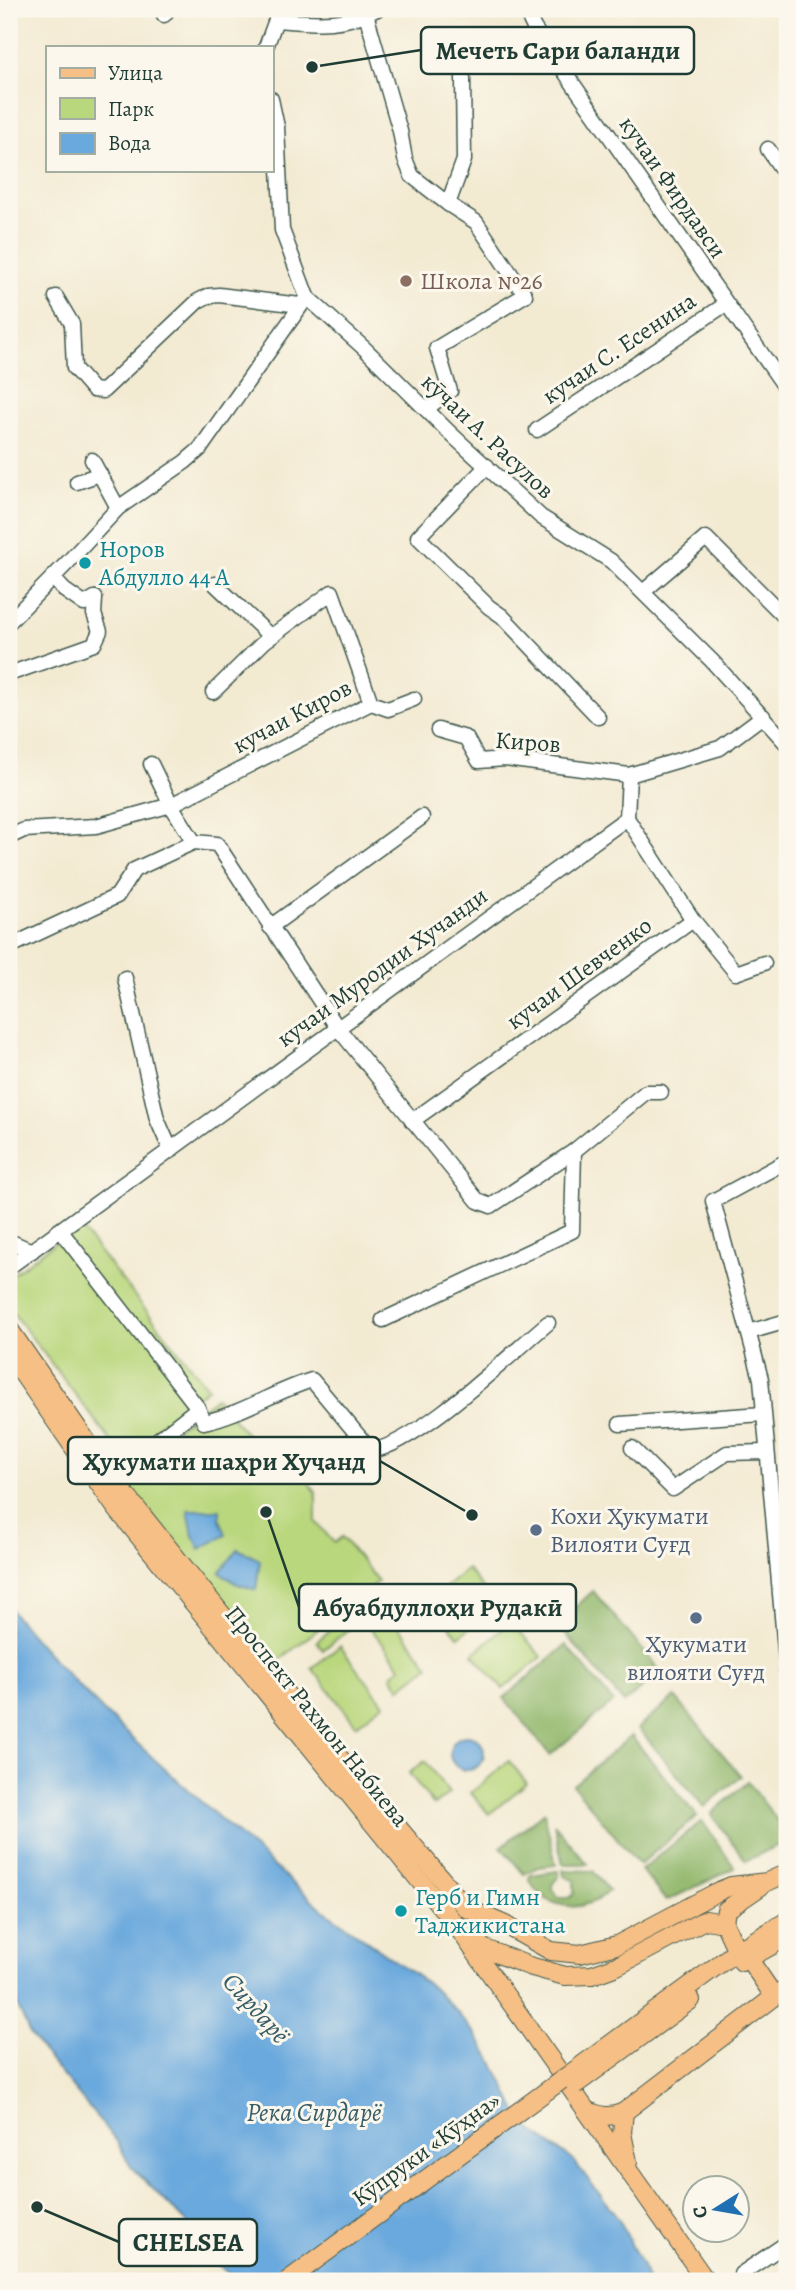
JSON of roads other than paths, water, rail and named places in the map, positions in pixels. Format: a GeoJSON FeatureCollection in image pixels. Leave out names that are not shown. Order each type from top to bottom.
{"type":"FeatureCollection","features":[{"type":"Feature","properties":{"kind":"main road","name":"Проспект Рахмон Набиева"},"geometry":{"type":"LineString","coordinates":[[9,1329],[17,1354],[116,1508],[470,1943],[706,2281]]}},
{"type":"Feature","properties":{"kind":"main road"},"geometry":{"type":"LineString","coordinates":[[17,1354],[112,1478],[303,1716],[466,1908],[551,1951],[580,1954],[617,1945],[726,1888],[767,1882]]}},
{"type":"Feature","properties":{"kind":"main road"},"geometry":{"type":"LineString","coordinates":[[586,2110],[599,2117],[612,2117],[624,2112],[781,1991],[742,1955],[723,1923],[729,1906],[787,1873]]}},
{"type":"Feature","properties":{"kind":"main road"},"geometry":{"type":"LineString","coordinates":[[494,1921],[470,1943],[529,1966],[565,1976],[592,1975],[617,1966],[706,1920],[723,1923]]}},
{"type":"Feature","properties":{"kind":"main road"},"geometry":{"type":"LineString","coordinates":[[597,2061],[787,1921]]}},
{"type":"Feature","properties":{"kind":"main road"},"geometry":{"type":"LineString","coordinates":[[742,1955],[787,1937]]}},
{"type":"Feature","properties":{"kind":"main road","name":"Кӯпруки «Кӯҳна»"},"geometry":{"type":"LineString","coordinates":[[287,2281],[597,2061]]}},
{"type":"Feature","properties":{"kind":"main road","name":"Кӯпруки «Кӯҳна»"},"geometry":{"type":"LineString","coordinates":[[307,2281],[597,2061]]}},
{"type":"Feature","properties":{"kind":"main road"},"geometry":{"type":"LineString","coordinates":[[624,2112],[622,2133],[631,2172]]}},
{"type":"Feature","properties":{"kind":"street","name":"кучаи Фирдавси"},"geometry":{"type":"LineString","coordinates":[[525,9],[534,27],[787,390]]}},
{"type":"Feature","properties":{"kind":"street"},"geometry":{"type":"LineString","coordinates":[[266,46],[278,15],[330,24],[372,11],[405,159],[412,176],[476,222],[525,295],[438,348],[450,391],[426,409]]}},
{"type":"Feature","properties":{"kind":"street"},"geometry":{"type":"LineString","coordinates":[[448,204],[464,160],[463,78]]}},
{"type":"Feature","properties":{"kind":"street","name":"кӯчаи А. Расулов"},"geometry":{"type":"LineString","coordinates":[[273,108],[277,127],[282,230],[303,301],[365,349],[541,517],[611,561],[712,661],[787,744]]}},
{"type":"Feature","properties":{"kind":"street"},"geometry":{"type":"LineString","coordinates":[[768,149],[787,177]]}},
{"type":"Feature","properties":{"kind":"street"},"geometry":{"type":"LineString","coordinates":[[56,297],[72,324],[74,368],[97,392],[103,391],[198,301],[208,296],[303,301]]}},
{"type":"Feature","properties":{"kind":"street"},"geometry":{"type":"LineString","coordinates":[[9,622],[118,508],[200,449],[303,301]]}},
{"type":"Feature","properties":{"kind":"street","name":"кучаи С. Есенина"},"geometry":{"type":"LineString","coordinates":[[537,430],[726,304]]}},
{"type":"Feature","properties":{"kind":"street"},"geometry":{"type":"LineString","coordinates":[[92,460],[118,508]]}},
{"type":"Feature","properties":{"kind":"street"},"geometry":{"type":"LineString","coordinates":[[487,466],[418,537],[502,617],[598,717]]}},
{"type":"Feature","properties":{"kind":"street"},"geometry":{"type":"LineString","coordinates":[[77,482],[100,474]]}},
{"type":"Feature","properties":{"kind":"street"},"geometry":{"type":"LineString","coordinates":[[643,592],[706,538],[787,619]]}},
{"type":"Feature","properties":{"kind":"street"},"geometry":{"type":"LineString","coordinates":[[9,674],[94,644],[98,638],[100,631],[94,614],[95,598],[84,604],[64,590],[53,578]]}},
{"type":"Feature","properties":{"kind":"street"},"geometry":{"type":"LineString","coordinates":[[213,692],[271,636],[215,584]]}},
{"type":"Feature","properties":{"kind":"street","name":"кучаи Киров"},"geometry":{"type":"LineString","coordinates":[[9,837],[24,830],[96,826],[171,805],[370,703],[332,592],[271,636]]}},
{"type":"Feature","properties":{"kind":"street"},"geometry":{"type":"LineString","coordinates":[[370,703],[388,709],[414,699]]}},
{"type":"Feature","properties":{"kind":"street"},"geometry":{"type":"LineString","coordinates":[[764,716],[720,748],[629,775],[627,818],[693,920],[736,973],[764,964]]}},
{"type":"Feature","properties":{"kind":"street","name":"Киров"},"geometry":{"type":"LineString","coordinates":[[439,730],[466,738],[479,761],[505,759],[629,775]]}},
{"type":"Feature","properties":{"kind":"street"},"geometry":{"type":"LineString","coordinates":[[151,764],[171,805],[194,842]]}},
{"type":"Feature","properties":{"kind":"street"},"geometry":{"type":"LineString","coordinates":[[270,927],[422,817]]}},
{"type":"Feature","properties":{"kind":"street","name":"кучаи Муродии Хучанди"},"geometry":{"type":"LineString","coordinates":[[9,1267],[627,818]]}},
{"type":"Feature","properties":{"kind":"street"},"geometry":{"type":"LineString","coordinates":[[15,944],[117,896],[134,870],[194,842],[217,844],[337,1027],[478,1201],[491,1206],[574,1152],[646,1092],[661,1092]]}},
{"type":"Feature","properties":{"kind":"street","name":"кучаи Шевченко"},"geometry":{"type":"LineString","coordinates":[[412,1121],[693,920]]}},
{"type":"Feature","properties":{"kind":"street"},"geometry":{"type":"LineString","coordinates":[[125,978],[157,1119],[171,1151]]}},
{"type":"Feature","properties":{"kind":"street"},"geometry":{"type":"LineString","coordinates":[[383,1320],[572,1231],[574,1152]]}},
{"type":"Feature","properties":{"kind":"street"},"geometry":{"type":"LineString","coordinates":[[787,1161],[713,1201],[761,1379],[787,1673]]}},
{"type":"Feature","properties":{"kind":"street"},"geometry":{"type":"LineString","coordinates":[[60,1230],[198,1408],[204,1422],[223,1418],[288,1387],[312,1380],[370,1451],[382,1449],[403,1440],[453,1403],[548,1322]]}},
{"type":"Feature","properties":{"kind":"street"},"geometry":{"type":"LineString","coordinates":[[9,1241],[32,1251]]}},
{"type":"Feature","properties":{"kind":"street"},"geometry":{"type":"LineString","coordinates":[[749,1332],[787,1321]]}},
{"type":"Feature","properties":{"kind":"street"},"geometry":{"type":"LineString","coordinates":[[112,1478],[198,1408]]}},
{"type":"Feature","properties":{"kind":"street"},"geometry":{"type":"LineString","coordinates":[[620,1424],[764,1414]]}},
{"type":"Feature","properties":{"kind":"street"},"geometry":{"type":"LineString","coordinates":[[632,1448],[673,1489],[727,1453],[766,1452]]}},
{"type":"Feature","properties":{"kind":"street"},"geometry":{"type":"LineString","coordinates":[[747,2281],[741,2274],[787,2243]]}},
{"type":"Feature","properties":{"kind":"water"},"geometry":{"type":"Polygon","coordinates":[[[188,1510],[220,1510],[220,1519],[226,1535],[200,1549],[193,1536],[188,1510]]]}},
{"type":"Feature","properties":{"kind":"water"},"geometry":{"type":"Polygon","coordinates":[[[238,1549],[260,1560],[256,1590],[235,1583],[220,1572],[238,1549]]]}},
{"type":"Feature","properties":{"kind":"water","name":"Река Сирдарё"},"geometry":{"type":"Polygon","coordinates":[[[9,1608],[41,1646],[111,1719],[185,1787],[325,1911],[432,1987],[457,2012],[494,2064],[520,2118],[533,2132],[573,2160],[619,2219],[649,2281],[240,2281],[216,2263],[187,2223],[131,2167],[116,2140],[41,2050],[29,2032],[9,1986],[9,1608]]]}},
{"type":"Feature","properties":{"kind":"water"},"geometry":{"type":"Polygon","coordinates":[[[467,1736],[479,1741],[484,1753],[479,1765],[467,1770],[455,1765],[450,1753],[455,1741],[467,1736]]]}},
{"type":"Feature","properties":{"kind":"place","name":"Мечеть Сари баланди"},"geometry":{"type":"Point","coordinates":[312,67]}},
{"type":"Feature","properties":{"kind":"place","name":"Школа №26"},"geometry":{"type":"Point","coordinates":[406,281]}},
{"type":"Feature","properties":{"kind":"place","name":"Норов Абдулло 44 А"},"geometry":{"type":"Point","coordinates":[85,563]}},
{"type":"Feature","properties":{"kind":"place","name":"Абуабдуллоҳи Рудакӣ"},"geometry":{"type":"Point","coordinates":[266,1512]}},
{"type":"Feature","properties":{"kind":"place","name":"Ҳукумати шаҳри Хуҷанд"},"geometry":{"type":"Point","coordinates":[472,1515]}},
{"type":"Feature","properties":{"kind":"place","name":"Кохи Ҳукумати Вилояти Суғд"},"geometry":{"type":"Point","coordinates":[536,1530]}},
{"type":"Feature","properties":{"kind":"place","name":"Ҳукумати вилояти Суғд"},"geometry":{"type":"Point","coordinates":[696,1618]}},
{"type":"Feature","properties":{"kind":"place","name":"Герб и Гимн Таджикистана"},"geometry":{"type":"Point","coordinates":[401,1911]}},
{"type":"Feature","properties":{"kind":"place","name":"CHELSEA"},"geometry":{"type":"Point","coordinates":[37,2207]}},
{"type":"Feature","properties":{"kind":"water label","name":"Сирдарё"},"geometry":{"type":"Point","coordinates":[256,2008]}}]}
